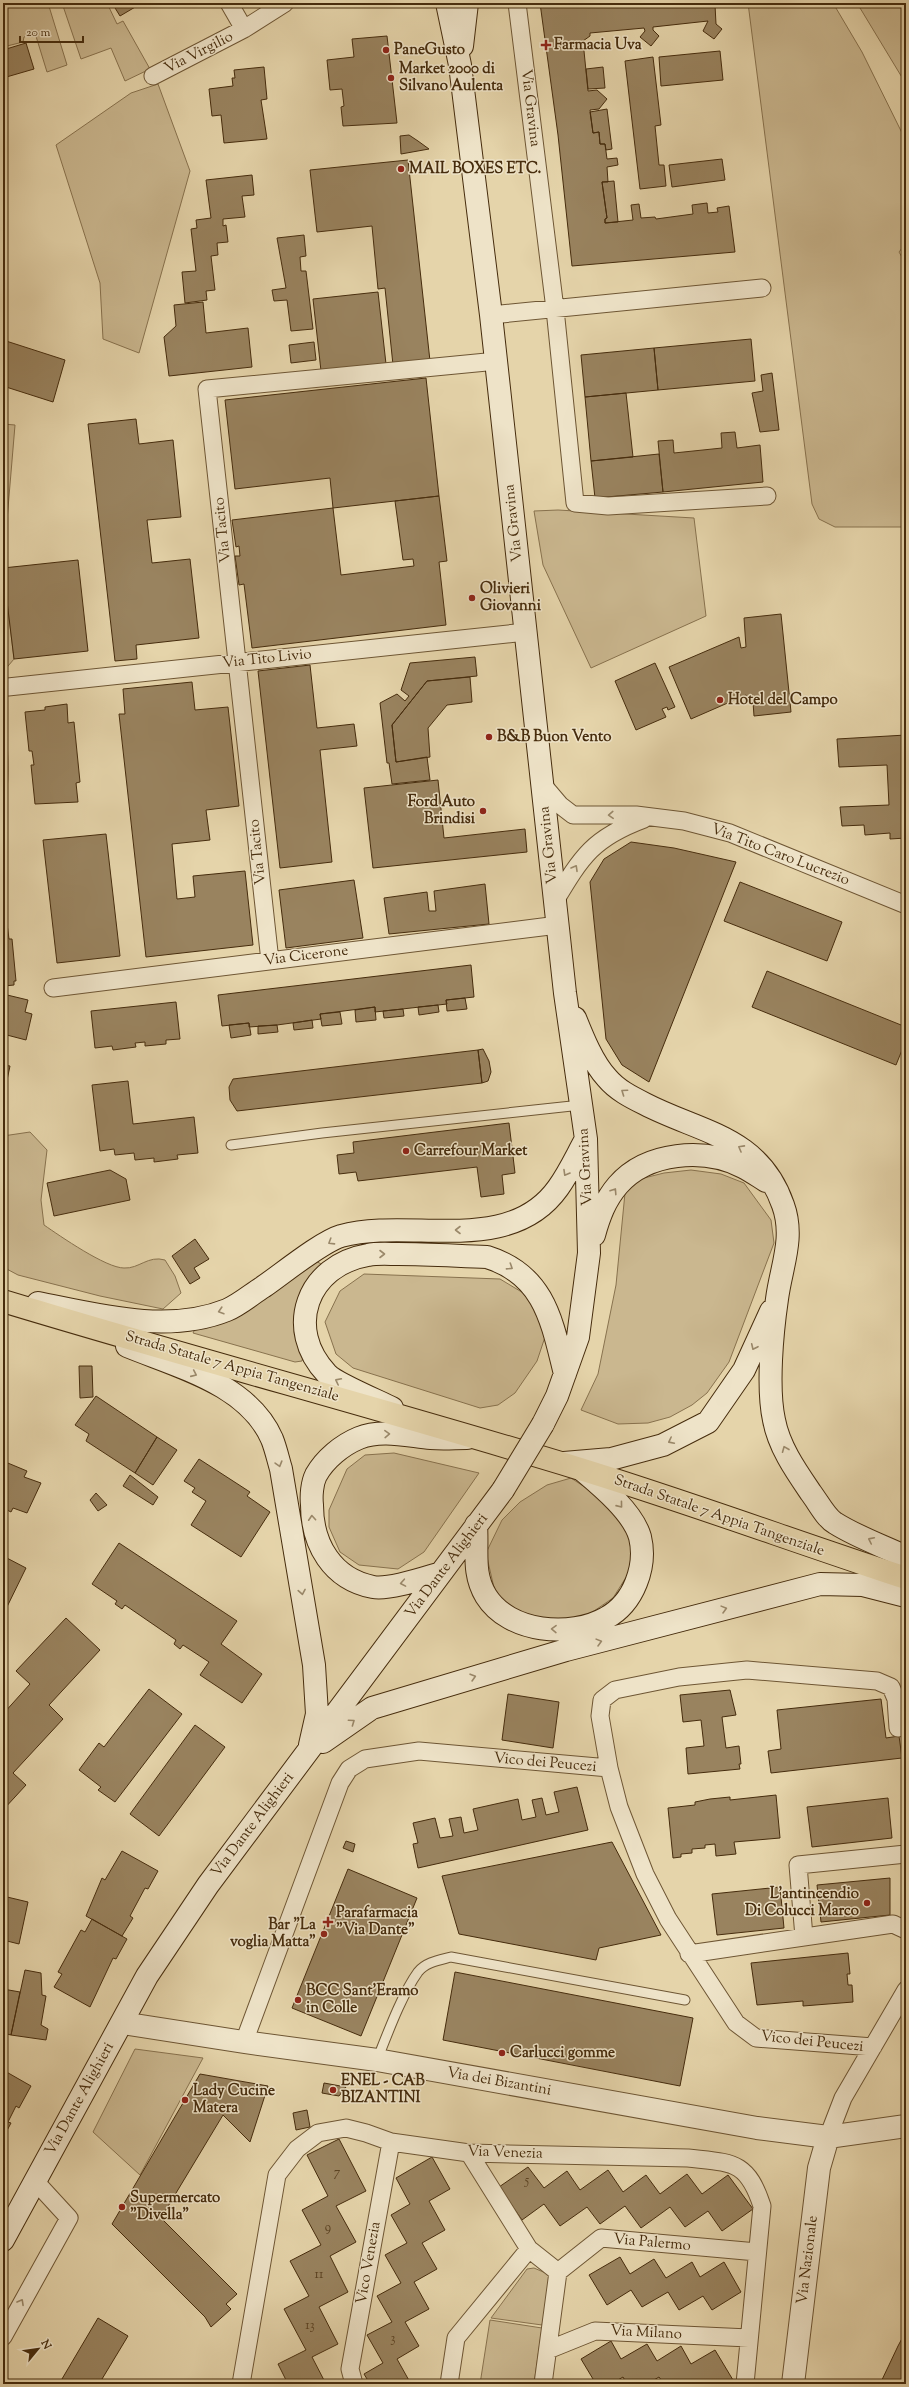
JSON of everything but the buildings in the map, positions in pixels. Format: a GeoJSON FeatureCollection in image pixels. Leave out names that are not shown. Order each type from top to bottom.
{"type":"FeatureCollection","features":[{"type":"Feature","properties":{"kind":"highway","name":"Strada Statale 7 Appia Tangenziale"},"geometry":{"type":"LineString","coordinates":[[3,1301],[410,1417],[571,1466],[906,1578]]}},
{"type":"Feature","properties":{"kind":"highway","name":"Strada Statale 7 Appia Tangenziale"},"geometry":{"type":"LineString","coordinates":[[857,1562],[906,1594]]}},
{"type":"Feature","properties":{"kind":"main road"},"geometry":{"type":"LineString","coordinates":[[447,3],[460,65]]}},
{"type":"Feature","properties":{"kind":"main road"},"geometry":{"type":"LineString","coordinates":[[460,65],[467,3]]}},
{"type":"Feature","properties":{"kind":"main road","name":"Via Gravina"},"geometry":{"type":"LineString","coordinates":[[460,65],[497,361],[565,993],[586,1139],[589,1253],[578,1337],[565,1374],[544,1424]]}},
{"type":"Feature","properties":{"kind":"main road"},"geometry":{"type":"LineString","coordinates":[[565,993],[580,1031],[606,1078],[630,1097],[660,1112],[726,1139],[748,1152],[763,1168],[776,1187],[784,1206],[789,1228],[787,1258],[777,1299],[771,1380],[774,1421],[792,1466],[834,1523],[906,1557]]}},
{"type":"Feature","properties":{"kind":"main road"},"geometry":{"type":"LineString","coordinates":[[3,1296],[108,1317],[142,1320],[191,1320],[227,1310],[339,1237],[368,1230],[480,1230],[509,1224],[537,1210],[558,1188],[586,1139]]}},
{"type":"Feature","properties":{"kind":"main road"},"geometry":{"type":"LineString","coordinates":[[589,1253],[601,1212],[618,1185],[639,1168],[660,1159],[685,1155],[711,1157],[742,1166],[776,1187]]}},
{"type":"Feature","properties":{"kind":"main road"},"geometry":{"type":"LineString","coordinates":[[410,1417],[328,1376],[314,1358],[308,1342],[305,1316],[309,1296],[322,1278],[345,1262],[368,1254],[487,1257],[500,1261],[533,1285],[543,1302],[551,1318],[565,1374]]}},
{"type":"Feature","properties":{"kind":"main road"},"geometry":{"type":"LineString","coordinates":[[571,1466],[611,1459],[663,1445],[708,1422],[744,1370],[777,1299]]}},
{"type":"Feature","properties":{"kind":"main road"},"geometry":{"type":"LineString","coordinates":[[55,1316],[228,1389],[255,1414],[272,1439],[281,1469],[314,1665],[317,1714],[309,1752]]}},
{"type":"Feature","properties":{"kind":"main road","name":"Via Dante Alighieri"},"geometry":{"type":"LineString","coordinates":[[3,2240],[147,1976],[208,1885],[309,1752],[503,1490],[544,1424]]}},
{"type":"Feature","properties":{"kind":"main road"},"geometry":{"type":"LineString","coordinates":[[441,1573],[406,1583],[374,1587],[348,1578],[318,1546],[312,1522],[312,1498],[316,1476],[333,1453],[359,1437],[389,1433],[431,1438],[475,1438]]}},
{"type":"Feature","properties":{"kind":"main road"},"geometry":{"type":"LineString","coordinates":[[476,1525],[476,1572],[486,1596],[506,1616],[537,1629],[570,1629],[607,1618],[625,1601],[642,1569],[640,1536],[624,1510],[612,1495],[571,1466]]}},
{"type":"Feature","properties":{"kind":"main road"},"geometry":{"type":"LineString","coordinates":[[309,1752],[372,1708],[581,1646],[820,1584],[863,1585],[906,1594]]}},
{"type":"Feature","properties":{"kind":"main road","name":"Via dei Bizantini"},"geometry":{"type":"LineString","coordinates":[[122,2022],[244,2042],[377,2060],[757,2128],[828,2137],[906,2126]]}},
{"type":"Feature","properties":{"kind":"main road","name":"Via Nazionale"},"geometry":{"type":"LineString","coordinates":[[793,2384],[819,2168],[828,2137]]}},
{"type":"Feature","properties":{"kind":"street","name":"Via Virgilio"},"geometry":{"type":"LineString","coordinates":[[229,3],[244,29]]}},
{"type":"Feature","properties":{"kind":"street","name":"Via Virgilio"},"geometry":{"type":"LineString","coordinates":[[153,76],[244,29],[285,3]]}},
{"type":"Feature","properties":{"kind":"street","name":"Via Gravina"},"geometry":{"type":"LineString","coordinates":[[517,3],[555,309],[575,503],[608,506],[767,496]]}},
{"type":"Feature","properties":{"kind":"street"},"geometry":{"type":"LineString","coordinates":[[491,315],[762,288]]}},
{"type":"Feature","properties":{"kind":"street","name":"Via Tacito"},"geometry":{"type":"LineString","coordinates":[[270,961],[207,389],[497,361]]}},
{"type":"Feature","properties":{"kind":"street","name":"Via Tito Livio"},"geometry":{"type":"LineString","coordinates":[[8,687],[526,632]]}},
{"type":"Feature","properties":{"kind":"street","name":"Via Tito Caro Lucrezio"},"geometry":{"type":"LineString","coordinates":[[543,785],[560,805],[573,815],[636,815],[684,821],[730,833],[906,905]]}},
{"type":"Feature","properties":{"kind":"street"},"geometry":{"type":"LineString","coordinates":[[556,902],[578,862],[597,842],[623,827],[650,817]]}},
{"type":"Feature","properties":{"kind":"street","name":"Via Cicerone"},"geometry":{"type":"LineString","coordinates":[[53,988],[558,925]]}},
{"type":"Feature","properties":{"kind":"street"},"geometry":{"type":"LineString","coordinates":[[609,1768],[600,1716],[602,1700],[616,1690],[679,1677],[747,1670],[877,1681],[891,1687],[896,1699],[898,1728]]}},
{"type":"Feature","properties":{"kind":"street","name":"Vico dei Peucezi"},"geometry":{"type":"LineString","coordinates":[[244,2042],[340,1783],[349,1769],[364,1759],[419,1751],[609,1768],[619,1807],[645,1874],[668,1919],[689,1954],[736,2023],[756,2038],[873,2048]]}},
{"type":"Feature","properties":{"kind":"street"},"geometry":{"type":"LineString","coordinates":[[804,1937],[798,1865],[906,1854]]}},
{"type":"Feature","properties":{"kind":"street"},"geometry":{"type":"LineString","coordinates":[[689,1954],[893,1924],[906,1930]]}},
{"type":"Feature","properties":{"kind":"street"},"geometry":{"type":"LineString","coordinates":[[828,2137],[843,2098],[906,1990]]}},
{"type":"Feature","properties":{"kind":"street","name":"Via Venezia"},"geometry":{"type":"LineString","coordinates":[[242,2384],[277,2175],[298,2149],[318,2133],[346,2128],[391,2142],[470,2152],[688,2158],[723,2162],[744,2170],[755,2184],[762,2206],[744,2384]]}},
{"type":"Feature","properties":{"kind":"street","name":"Vico Venezia"},"geometry":{"type":"LineString","coordinates":[[354,2384],[350,2369],[391,2142]]}},
{"type":"Feature","properties":{"kind":"street"},"geometry":{"type":"LineString","coordinates":[[470,2152],[528,2249],[558,2272],[543,2384]]}},
{"type":"Feature","properties":{"kind":"street"},"geometry":{"type":"LineString","coordinates":[[3,2337],[69,2218],[35,2181]]}},
{"type":"Feature","properties":{"kind":"street","name":"Via Palermo"},"geometry":{"type":"LineString","coordinates":[[558,2272],[600,2238],[757,2252]]}},
{"type":"Feature","properties":{"kind":"street"},"geometry":{"type":"LineString","coordinates":[[449,2384],[456,2338],[528,2249]]}},
{"type":"Feature","properties":{"kind":"street","name":"Via Milano"},"geometry":{"type":"LineString","coordinates":[[548,2350],[595,2331],[749,2338]]}},
{"type":"Feature","properties":{"kind":"lane"},"geometry":{"type":"LineString","coordinates":[[231,1145],[322,1133],[581,1105]]}},
{"type":"Feature","properties":{"kind":"lane"},"geometry":{"type":"LineString","coordinates":[[377,2060],[392,2022],[419,1972],[433,1961],[452,1957],[685,2000]]}},
{"type":"Feature","properties":{"kind":"shaded area"},"geometry":{"type":"Polygon","coordinates":[[[3,3],[48,3],[67,65],[47,72],[35,33],[24,37],[23,42],[3,47],[3,3]]]}},
{"type":"Feature","properties":{"kind":"shaded area"},"geometry":{"type":"Polygon","coordinates":[[[62,3],[107,3],[117,24],[123,21],[150,69],[125,81],[111,48],[81,59],[62,3]]]}},
{"type":"Feature","properties":{"kind":"shaded area"},"geometry":{"type":"Polygon","coordinates":[[[748,3],[833,3],[862,52],[906,141],[906,243],[899,252],[906,264],[906,527],[835,527],[819,519],[812,504],[748,3]]]}},
{"type":"Feature","properties":{"kind":"shaded area"},"geometry":{"type":"Polygon","coordinates":[[[857,3],[906,3],[906,84],[857,3]]]}},
{"type":"Feature","properties":{"kind":"shaded area"},"geometry":{"type":"Polygon","coordinates":[[[158,84],[190,171],[139,353],[103,339],[100,283],[56,145],[131,93],[158,84]]]}},
{"type":"Feature","properties":{"kind":"shaded area"},"geometry":{"type":"Polygon","coordinates":[[[3,424],[15,425],[3,568],[3,424]]]}},
{"type":"Feature","properties":{"kind":"shaded area"},"geometry":{"type":"Polygon","coordinates":[[[558,510],[694,518],[706,616],[591,668],[543,565],[534,511],[558,510]]]}},
{"type":"Feature","properties":{"kind":"shaded area"},"geometry":{"type":"Polygon","coordinates":[[[3,568],[14,659],[3,672],[3,568]]]}},
{"type":"Feature","properties":{"kind":"shaded area"},"geometry":{"type":"Polygon","coordinates":[[[3,705],[8,772],[6,799],[3,812],[3,705]]]}},
{"type":"Feature","properties":{"kind":"shaded area"},"geometry":{"type":"Polygon","coordinates":[[[30,1132],[47,1150],[41,1200],[44,1225],[83,1251],[116,1267],[129,1268],[154,1259],[165,1260],[175,1276],[181,1293],[163,1309],[100,1296],[18,1275],[3,1267],[3,1136],[30,1132]]]}},
{"type":"Feature","properties":{"kind":"shaded area"},"geometry":{"type":"Polygon","coordinates":[[[691,1170],[721,1174],[744,1183],[771,1220],[774,1243],[729,1362],[707,1393],[692,1405],[670,1417],[648,1423],[618,1424],[581,1410],[598,1374],[616,1285],[625,1193],[640,1179],[664,1173],[691,1170]]]}},
{"type":"Feature","properties":{"kind":"shaded area"},"geometry":{"type":"Polygon","coordinates":[[[316,1261],[321,1264],[302,1361],[295,1362],[193,1333],[195,1329],[316,1261]]]}},
{"type":"Feature","properties":{"kind":"shaded area"},"geometry":{"type":"Polygon","coordinates":[[[364,1274],[500,1279],[525,1294],[545,1318],[545,1337],[537,1361],[515,1393],[498,1405],[480,1408],[353,1368],[336,1354],[325,1322],[340,1291],[364,1274]]]}},
{"type":"Feature","properties":{"kind":"shaded area"},"geometry":{"type":"Polygon","coordinates":[[[394,1453],[479,1473],[424,1552],[398,1569],[359,1565],[340,1552],[329,1527],[329,1510],[347,1469],[365,1455],[394,1453]]]}},
{"type":"Feature","properties":{"kind":"shaded area"},"geometry":{"type":"Polygon","coordinates":[[[571,1478],[606,1501],[635,1542],[630,1571],[613,1598],[591,1613],[558,1623],[520,1616],[495,1592],[486,1553],[502,1520],[520,1502],[547,1485],[571,1478]]]}},
{"type":"Feature","properties":{"kind":"shaded area"},"geometry":{"type":"Polygon","coordinates":[[[135,2049],[203,2058],[140,2175],[93,2132],[135,2049]]]}},
{"type":"Feature","properties":{"kind":"shaded area"},"geometry":{"type":"Polygon","coordinates":[[[534,2268],[548,2274],[551,2282],[542,2325],[491,2318],[527,2269],[534,2268]]]}},
{"type":"Feature","properties":{"kind":"shaded area"},"geometry":{"type":"Polygon","coordinates":[[[490,2320],[542,2328],[534,2384],[480,2384],[490,2320]]]}},
{"type":"Feature","properties":{"kind":"place","name":"Farmacia Uva"},"geometry":{"type":"Point","coordinates":[546,45]}},
{"type":"Feature","properties":{"kind":"place","name":"PaneGusto"},"geometry":{"type":"Point","coordinates":[386,50]}},
{"type":"Feature","properties":{"kind":"place","name":"Market 2000 di Silvano Aulenta"},"geometry":{"type":"Point","coordinates":[391,78]}},
{"type":"Feature","properties":{"kind":"place","name":"MAIL BOXES ETC."},"geometry":{"type":"Point","coordinates":[401,169]}},
{"type":"Feature","properties":{"kind":"place","name":"Olivieri Giovanni"},"geometry":{"type":"Point","coordinates":[472,598]}},
{"type":"Feature","properties":{"kind":"place","name":"Hotel del Campo"},"geometry":{"type":"Point","coordinates":[720,700]}},
{"type":"Feature","properties":{"kind":"place","name":"B&B Buon Vento"},"geometry":{"type":"Point","coordinates":[489,737]}},
{"type":"Feature","properties":{"kind":"place","name":"Ford Auto Brindisi"},"geometry":{"type":"Point","coordinates":[483,811]}},
{"type":"Feature","properties":{"kind":"place","name":"Carrefour Market"},"geometry":{"type":"Point","coordinates":[406,1151]}},
{"type":"Feature","properties":{"kind":"place","name":"L'antincendio Di Colucci Marco"},"geometry":{"type":"Point","coordinates":[867,1903]}},
{"type":"Feature","properties":{"kind":"place","name":"Parafarmacia \"Via Dante\""},"geometry":{"type":"Point","coordinates":[328,1922]}},
{"type":"Feature","properties":{"kind":"place","name":"Bar \"La voglia Matta\""},"geometry":{"type":"Point","coordinates":[324,1934]}},
{"type":"Feature","properties":{"kind":"place","name":"BCC Sant'Eramo in Colle"},"geometry":{"type":"Point","coordinates":[298,2000]}},
{"type":"Feature","properties":{"kind":"place","name":"Carlucci gomme"},"geometry":{"type":"Point","coordinates":[502,2053]}},
{"type":"Feature","properties":{"kind":"place","name":"ENEL - CAB BIZANTINI"},"geometry":{"type":"Point","coordinates":[333,2090]}},
{"type":"Feature","properties":{"kind":"place","name":"Lady Cucine Matera"},"geometry":{"type":"Point","coordinates":[185,2100]}},
{"type":"Feature","properties":{"kind":"place","name":"Supermercato \"Divella\""},"geometry":{"type":"Point","coordinates":[122,2207]}}]}
